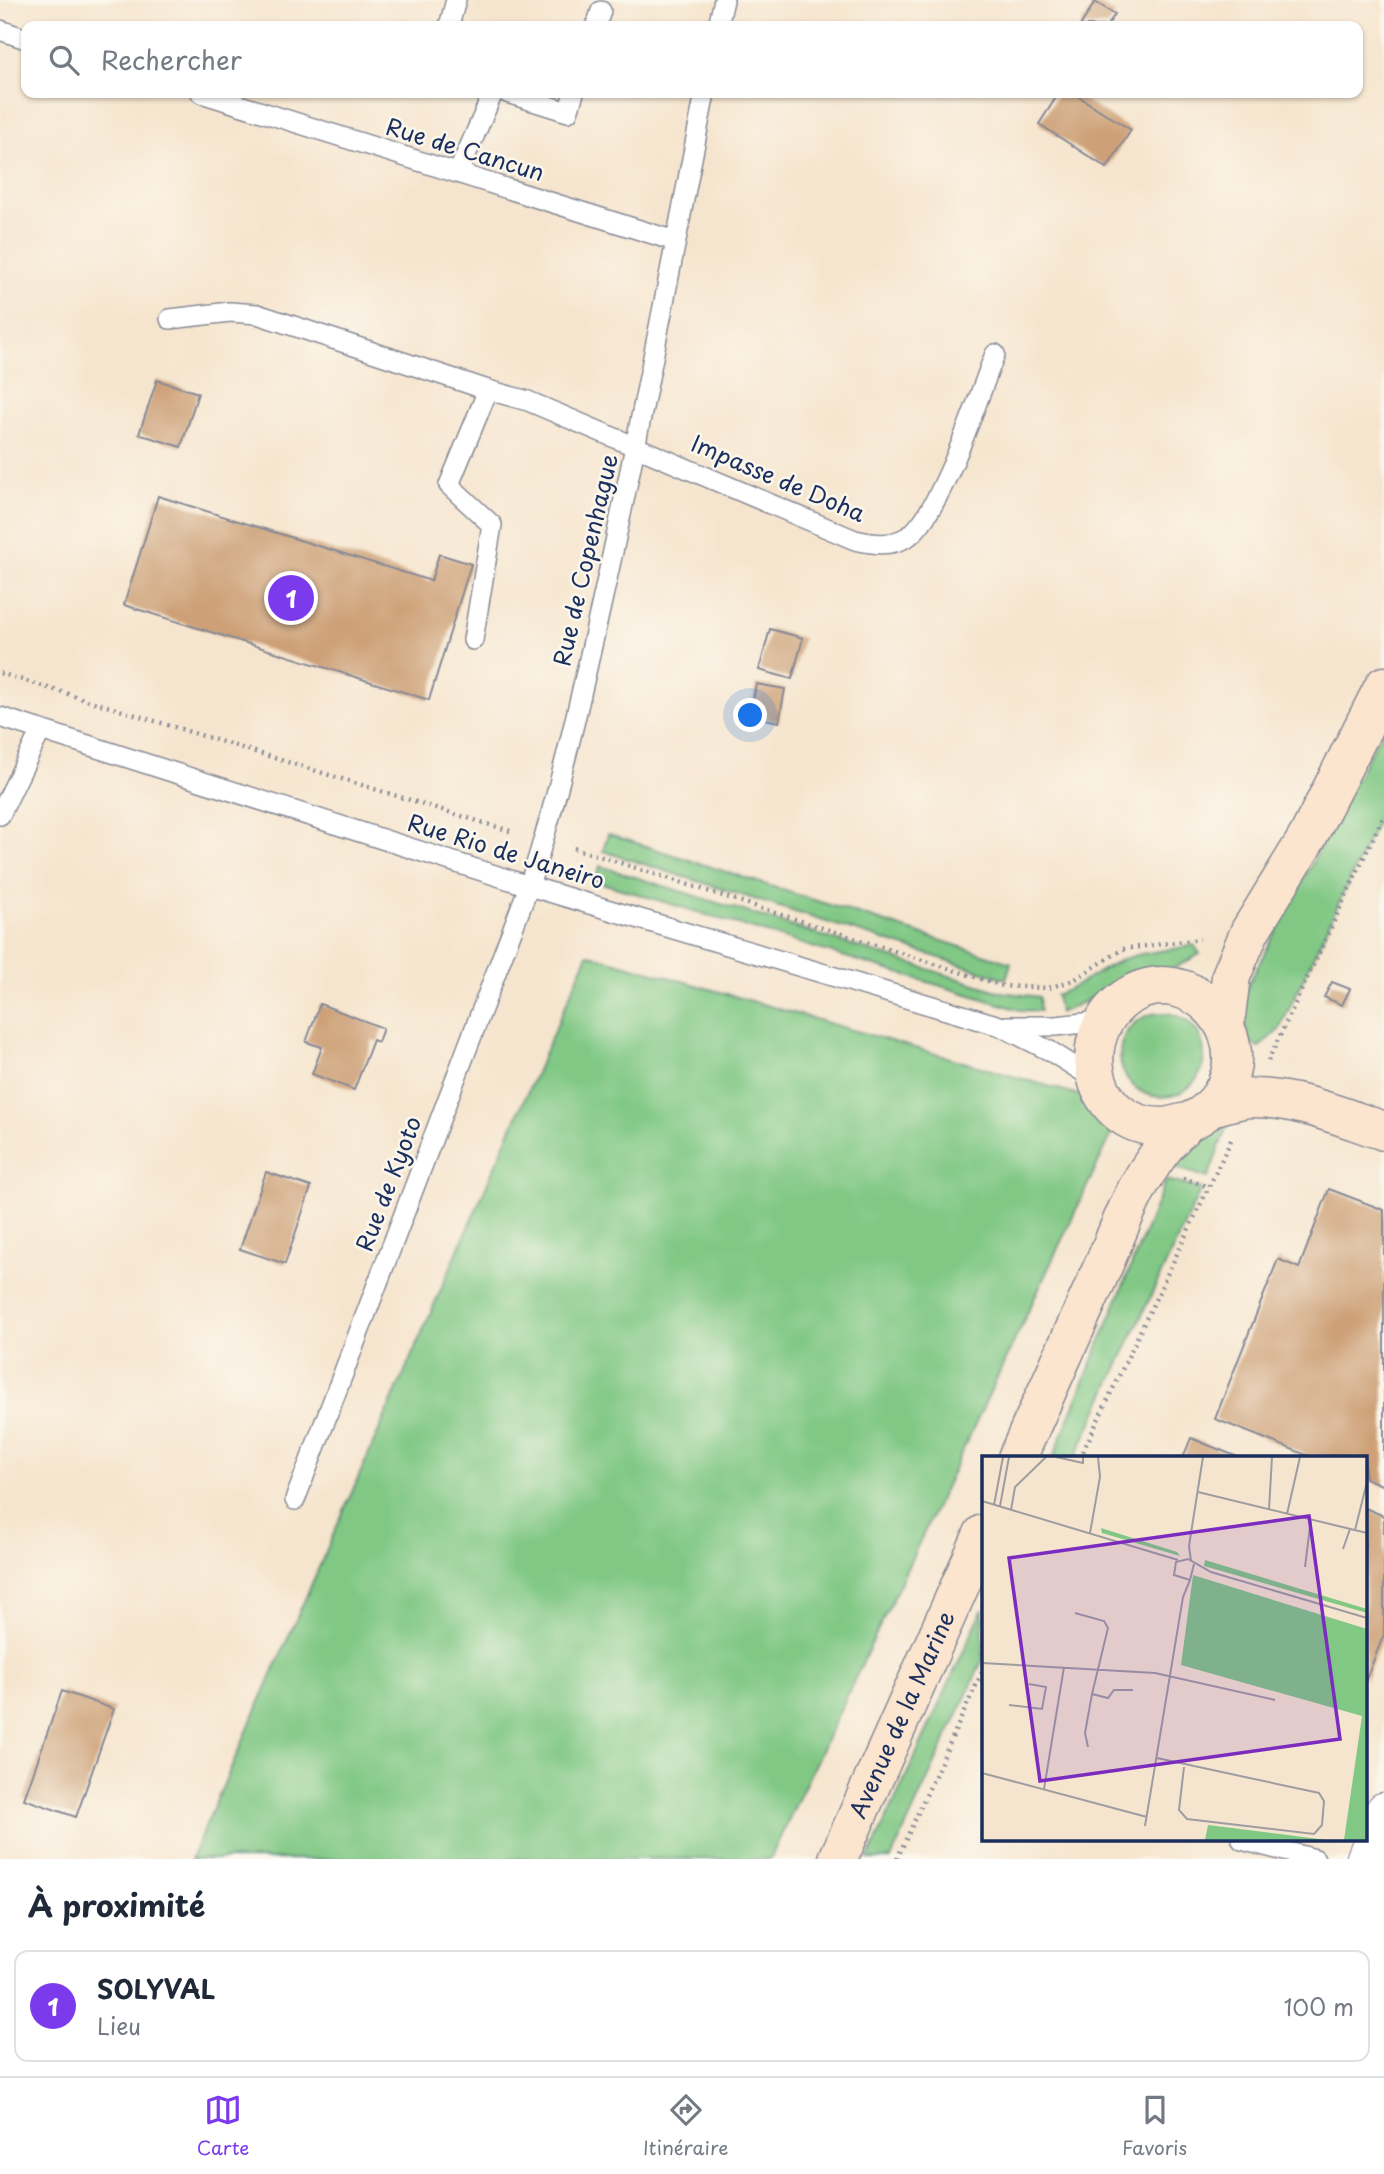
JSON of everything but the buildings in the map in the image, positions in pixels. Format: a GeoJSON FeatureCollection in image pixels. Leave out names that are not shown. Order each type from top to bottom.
{"type":"FeatureCollection","features":[{"type":"Feature","properties":{"kind":"main road"},"geometry":{"type":"LineString","coordinates":[[1018,1456],[1126,1215],[1152,1164],[1224,1091],[1231,1072],[1228,1038],[1231,976],[1250,931],[1307,838],[1384,686]]}},
{"type":"Feature","properties":{"kind":"main road"},"geometry":{"type":"LineString","coordinates":[[1185,990],[1250,931]]}},
{"type":"Feature","properties":{"kind":"main road"},"geometry":{"type":"LineString","coordinates":[[1302,1104],[1259,1080],[1228,1038],[1208,1004],[1185,990],[1167,986],[1138,991],[1119,1002],[1102,1021],[1095,1039],[1093,1059],[1097,1081],[1105,1095],[1125,1116],[1141,1124],[1162,1127],[1251,1098],[1302,1104],[1384,1130]]}},
{"type":"Feature","properties":{"kind":"main road"},"geometry":{"type":"LineString","coordinates":[[1125,1116],[1126,1215]]}},
{"type":"Feature","properties":{"kind":"main road","name":"Avenue de la Marine"},"geometry":{"type":"LineString","coordinates":[[838,1859],[982,1536]]}},
{"type":"Feature","properties":{"kind":"street"},"geometry":{"type":"LineString","coordinates":[[1365,1859],[1384,1811]]}},
{"type":"Feature","properties":{"kind":"lane"},"geometry":{"type":"LineString","coordinates":[[450,21],[456,0]]}},
{"type":"Feature","properties":{"kind":"lane"},"geometry":{"type":"LineString","coordinates":[[719,21],[724,0]]}},
{"type":"Feature","properties":{"kind":"lane"},"geometry":{"type":"LineString","coordinates":[[0,30],[21,37]]}},
{"type":"Feature","properties":{"kind":"lane","name":"Rue de Cancun"},"geometry":{"type":"LineString","coordinates":[[217,98],[675,241]]}},
{"type":"Feature","properties":{"kind":"lane"},"geometry":{"type":"LineString","coordinates":[[458,173],[492,98]]}},
{"type":"Feature","properties":{"kind":"lane"},"geometry":{"type":"LineString","coordinates":[[524,98],[568,112],[573,98]]}},
{"type":"Feature","properties":{"kind":"lane","name":"Rue de Copenhague"},"geometry":{"type":"LineString","coordinates":[[529,886],[560,788],[638,446],[704,98]]}},
{"type":"Feature","properties":{"kind":"lane","name":"Impasse de Doha"},"geometry":{"type":"LineString","coordinates":[[170,319],[230,312],[257,314],[528,401],[855,540],[875,544],[892,543],[908,536],[923,523],[938,497],[995,354]]}},
{"type":"Feature","properties":{"kind":"lane"},"geometry":{"type":"LineString","coordinates":[[473,640],[492,526],[449,485],[488,390]]}},
{"type":"Feature","properties":{"kind":"lane","name":"Rue Rio de Janeiro"},"geometry":{"type":"LineString","coordinates":[[0,717],[529,886],[1000,1026],[1049,1051],[1097,1081]]}},
{"type":"Feature","properties":{"kind":"lane"},"geometry":{"type":"LineString","coordinates":[[0,815],[41,730]]}},
{"type":"Feature","properties":{"kind":"lane","name":"Rue de Kyoto"},"geometry":{"type":"LineString","coordinates":[[295,1500],[529,886]]}},
{"type":"Feature","properties":{"kind":"lane","name":"Rue Rio de Janeiro"},"geometry":{"type":"LineString","coordinates":[[1000,1026],[1056,1027],[1102,1021]]}},
{"type":"Feature","properties":{"kind":"lane"},"geometry":{"type":"LineString","coordinates":[[1250,1842],[1315,1859]]}},
{"type":"Feature","properties":{"kind":"path"},"geometry":{"type":"LineString","coordinates":[[0,673],[510,831]]}},
{"type":"Feature","properties":{"kind":"path"},"geometry":{"type":"LineString","coordinates":[[574,848],[1003,986],[1048,988]]}},
{"type":"Feature","properties":{"kind":"path"},"geometry":{"type":"LineString","coordinates":[[1179,1177],[1209,1186]]}},
{"type":"Feature","properties":{"kind":"path"},"geometry":{"type":"LineString","coordinates":[[897,1859],[982,1672]]}},
{"type":"Feature","properties":{"kind":"green space"},"geometry":{"type":"Polygon","coordinates":[[[1384,726],[1384,807],[1279,1030],[1259,1047],[1250,1043],[1246,1029],[1247,987],[1384,726]]]}},
{"type":"Feature","properties":{"kind":"green space"},"geometry":{"type":"Polygon","coordinates":[[[608,834],[1011,963],[1006,979],[603,851],[608,834]]]}},
{"type":"Feature","properties":{"kind":"green space"},"geometry":{"type":"Polygon","coordinates":[[[600,866],[1001,992],[1039,997],[1040,1011],[1020,1010],[595,881],[600,866]]]}},
{"type":"Feature","properties":{"kind":"green space"},"geometry":{"type":"Polygon","coordinates":[[[1194,945],[1200,954],[1171,970],[1116,987],[1059,1013],[1056,995],[1111,965],[1137,955],[1194,945]]]}},
{"type":"Feature","properties":{"kind":"green space"},"geometry":{"type":"Polygon","coordinates":[[[588,954],[1124,1108],[770,1859],[191,1859],[588,954]]]}},
{"type":"Feature","properties":{"kind":"green space"},"geometry":{"type":"Polygon","coordinates":[[[1162,1013],[1178,1016],[1192,1025],[1201,1039],[1204,1055],[1201,1071],[1192,1085],[1178,1094],[1162,1097],[1146,1094],[1132,1085],[1123,1071],[1120,1055],[1123,1039],[1132,1025],[1146,1016],[1162,1013]]]}},
{"type":"Feature","properties":{"kind":"green space"},"geometry":{"type":"Polygon","coordinates":[[[1230,1118],[1208,1178],[1171,1166],[1180,1149],[1230,1118]]]}},
{"type":"Feature","properties":{"kind":"green space"},"geometry":{"type":"Polygon","coordinates":[[[1166,1180],[1201,1189],[1076,1456],[1054,1456],[1166,1180]]]}},
{"type":"Feature","properties":{"kind":"green space"},"geometry":{"type":"Polygon","coordinates":[[[982,1611],[982,1661],[891,1859],[868,1859],[982,1611]]]}},
{"type":"Feature","properties":{"kind":"place","name":"SOLYVAL"},"geometry":{"type":"Point","coordinates":[291,598]}}]}
